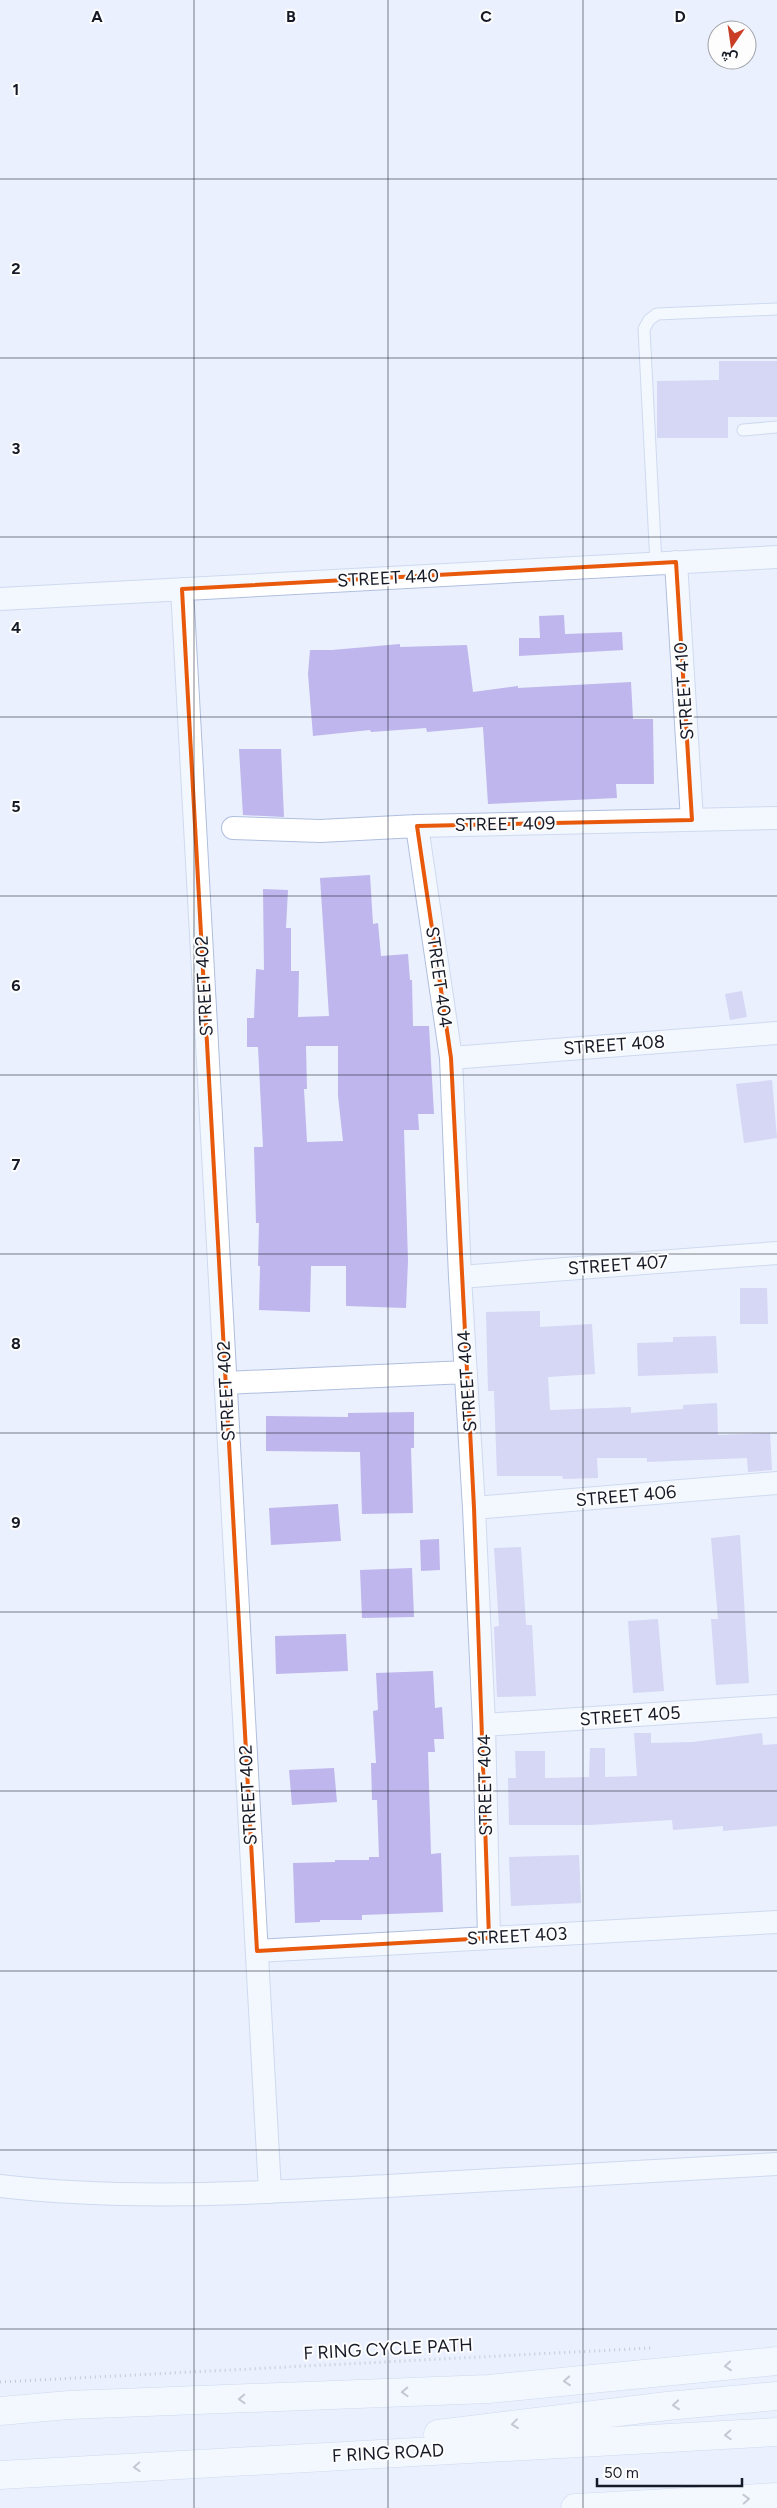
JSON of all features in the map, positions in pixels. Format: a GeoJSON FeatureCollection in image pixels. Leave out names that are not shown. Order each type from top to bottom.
{"type":"FeatureCollection","features":[{"type":"Feature","properties":{"kind":"highway"},"geometry":{"type":"LineString","coordinates":[[0,2410],[69,2405],[488,2389],[777,2361]]}},
{"type":"Feature","properties":{"kind":"highway"},"geometry":{"type":"LineString","coordinates":[[186,2464],[667,2406],[777,2396]]}},
{"type":"Feature","properties":{"kind":"highway","name":"F RING ROAD"},"geometry":{"type":"LineString","coordinates":[[0,2475],[777,2432]]}},
{"type":"Feature","properties":{"kind":"highway"},"geometry":{"type":"LineString","coordinates":[[576,2508],[777,2497]]}},
{"type":"Feature","properties":{"kind":"street","name":"STREET 440"},"geometry":{"type":"LineString","coordinates":[[0,599],[777,557]]}},
{"type":"Feature","properties":{"kind":"street","name":"STREET 410"},"geometry":{"type":"LineString","coordinates":[[666,563],[692,820]]}},
{"type":"Feature","properties":{"kind":"street","name":"STREET 402"},"geometry":{"type":"LineString","coordinates":[[182,589],[270,2192]]}},
{"type":"Feature","properties":{"kind":"street","name":"STREET 409"},"geometry":{"type":"LineString","coordinates":[[234,828],[312,831],[417,826],[777,818]]}},
{"type":"Feature","properties":{"kind":"street","name":"STREET 404"},"geometry":{"type":"LineString","coordinates":[[417,826],[451,1058],[460,1276],[474,1508],[484,1725],[489,1938]]}},
{"type":"Feature","properties":{"kind":"street","name":"STREET 408"},"geometry":{"type":"LineString","coordinates":[[451,1058],[777,1033]]}},
{"type":"Feature","properties":{"kind":"street","name":"STREET 407"},"geometry":{"type":"LineString","coordinates":[[460,1276],[777,1253]]}},
{"type":"Feature","properties":{"kind":"street"},"geometry":{"type":"LineString","coordinates":[[225,1383],[466,1372]]}},
{"type":"Feature","properties":{"kind":"street","name":"STREET 406"},"geometry":{"type":"LineString","coordinates":[[474,1508],[777,1483]]}},
{"type":"Feature","properties":{"kind":"street","name":"STREET 405"},"geometry":{"type":"LineString","coordinates":[[484,1725],[777,1706]]}},
{"type":"Feature","properties":{"kind":"street","name":"STREET 403"},"geometry":{"type":"LineString","coordinates":[[257,1951],[777,1922]]}},
{"type":"Feature","properties":{"kind":"street"},"geometry":{"type":"LineString","coordinates":[[0,2186],[48,2192],[107,2194],[270,2192],[777,2164]]}},
{"type":"Feature","properties":{"kind":"lane"},"geometry":{"type":"LineString","coordinates":[[666,563],[644,329],[649,320],[657,314],[777,309]]}},
{"type":"Feature","properties":{"kind":"lane"},"geometry":{"type":"LineString","coordinates":[[743,430],[777,427]]}},
{"type":"Feature","properties":{"kind":"path","name":"F RING CYCLE PATH"},"geometry":{"type":"LineString","coordinates":[[0,2382],[659,2347]]}},
{"type":"Feature","properties":{"kind":"highlighted area"},"geometry":{"type":"Polygon","coordinates":[[[676,562],[692,820],[417,826],[451,1058],[474,1508],[489,1938],[257,1951],[182,589],[676,562]]]}},
{"type":"Feature","properties":{"kind":"building"},"geometry":{"type":"Polygon","coordinates":[[[719,361],[777,361],[777,417],[728,417],[728,438],[657,438],[657,381],[719,380],[719,361]]]}},
{"type":"Feature","properties":{"kind":"building"},"geometry":{"type":"Polygon","coordinates":[[[564,615],[565,634],[622,632],[623,650],[519,656],[519,638],[540,638],[539,616],[564,615]]]}},
{"type":"Feature","properties":{"kind":"building"},"geometry":{"type":"Polygon","coordinates":[[[400,644],[400,647],[467,645],[473,692],[518,686],[518,688],[631,682],[633,719],[653,719],[654,784],[616,784],[617,798],[488,804],[483,727],[427,732],[426,728],[371,732],[370,730],[313,736],[308,674],[310,650],[400,644]]]}},
{"type":"Feature","properties":{"kind":"building"},"geometry":{"type":"Polygon","coordinates":[[[239,749],[281,749],[284,817],[243,815],[239,749]]]}},
{"type":"Feature","properties":{"kind":"building"},"geometry":{"type":"Polygon","coordinates":[[[370,875],[373,924],[378,923],[381,956],[408,954],[410,980],[412,980],[413,1026],[429,1026],[434,1114],[418,1114],[419,1130],[404,1130],[408,1261],[406,1308],[346,1306],[346,1266],[311,1266],[310,1312],[259,1310],[259,1223],[256,1223],[254,1147],[263,1147],[258,1047],[247,1047],[247,1018],[254,1018],[256,969],[264,970],[263,889],[288,890],[286,928],[291,928],[291,971],[299,971],[298,1017],[329,1016],[320,878],[370,875]],[[306,1046],[307,1089],[304,1089],[307,1142],[343,1141],[338,1096],[338,1046],[306,1046]]]}},
{"type":"Feature","properties":{"kind":"building"},"geometry":{"type":"Polygon","coordinates":[[[742,991],[747,1017],[730,1020],[725,994],[742,991]]]}},
{"type":"Feature","properties":{"kind":"building"},"geometry":{"type":"Polygon","coordinates":[[[772,1080],[777,1138],[744,1143],[736,1084],[772,1080]]]}},
{"type":"Feature","properties":{"kind":"building"},"geometry":{"type":"Polygon","coordinates":[[[740,1288],[767,1288],[768,1324],[740,1324],[740,1288]]]}},
{"type":"Feature","properties":{"kind":"building"},"geometry":{"type":"Polygon","coordinates":[[[540,1311],[540,1327],[592,1324],[595,1374],[548,1377],[550,1410],[631,1407],[631,1413],[683,1409],[683,1405],[717,1403],[718,1435],[770,1433],[772,1470],[748,1472],[747,1458],[647,1462],[647,1458],[597,1458],[598,1478],[563,1479],[562,1476],[497,1476],[494,1391],[488,1391],[486,1312],[540,1311]]]}},
{"type":"Feature","properties":{"kind":"building"},"geometry":{"type":"Polygon","coordinates":[[[716,1336],[718,1373],[638,1376],[637,1343],[673,1342],[673,1337],[716,1336]]]}},
{"type":"Feature","properties":{"kind":"building"},"geometry":{"type":"Polygon","coordinates":[[[414,1412],[414,1448],[411,1448],[413,1513],[362,1514],[360,1452],[266,1451],[266,1416],[348,1417],[348,1413],[414,1412]]]}},
{"type":"Feature","properties":{"kind":"building"},"geometry":{"type":"Polygon","coordinates":[[[338,1504],[341,1541],[271,1545],[269,1508],[338,1504]]]}},
{"type":"Feature","properties":{"kind":"building"},"geometry":{"type":"Polygon","coordinates":[[[740,1535],[749,1683],[716,1685],[711,1619],[718,1619],[711,1538],[740,1535]]]}},
{"type":"Feature","properties":{"kind":"building"},"geometry":{"type":"Polygon","coordinates":[[[439,1539],[440,1570],[421,1571],[420,1540],[439,1539]]]}},
{"type":"Feature","properties":{"kind":"building"},"geometry":{"type":"Polygon","coordinates":[[[521,1547],[526,1625],[532,1625],[536,1696],[497,1697],[494,1627],[499,1626],[494,1548],[521,1547]]]}},
{"type":"Feature","properties":{"kind":"building"},"geometry":{"type":"Polygon","coordinates":[[[412,1568],[414,1617],[362,1618],[360,1570],[412,1568]]]}},
{"type":"Feature","properties":{"kind":"building"},"geometry":{"type":"Polygon","coordinates":[[[658,1619],[664,1691],[633,1693],[628,1621],[658,1619]]]}},
{"type":"Feature","properties":{"kind":"building"},"geometry":{"type":"Polygon","coordinates":[[[346,1634],[348,1671],[276,1674],[275,1636],[346,1634]]]}},
{"type":"Feature","properties":{"kind":"building"},"geometry":{"type":"Polygon","coordinates":[[[433,1671],[435,1708],[442,1707],[444,1739],[434,1739],[435,1752],[428,1752],[431,1854],[441,1853],[443,1912],[362,1915],[362,1920],[320,1920],[320,1922],[295,1923],[293,1863],[369,1860],[369,1857],[379,1857],[377,1800],[372,1800],[371,1763],[376,1763],[373,1711],[378,1710],[376,1673],[433,1671]]]}},
{"type":"Feature","properties":{"kind":"building"},"geometry":{"type":"Polygon","coordinates":[[[634,1733],[651,1733],[651,1743],[693,1742],[762,1733],[763,1745],[777,1744],[777,1826],[723,1831],[723,1826],[673,1830],[672,1820],[590,1825],[509,1825],[508,1778],[516,1778],[515,1751],[545,1751],[545,1778],[589,1777],[590,1748],[605,1748],[605,1777],[637,1776],[634,1733]]]}},
{"type":"Feature","properties":{"kind":"building"},"geometry":{"type":"Polygon","coordinates":[[[334,1768],[337,1802],[292,1805],[289,1770],[334,1768]]]}},
{"type":"Feature","properties":{"kind":"building"},"geometry":{"type":"Polygon","coordinates":[[[579,1855],[581,1903],[511,1906],[509,1857],[579,1855]]]}}]}
